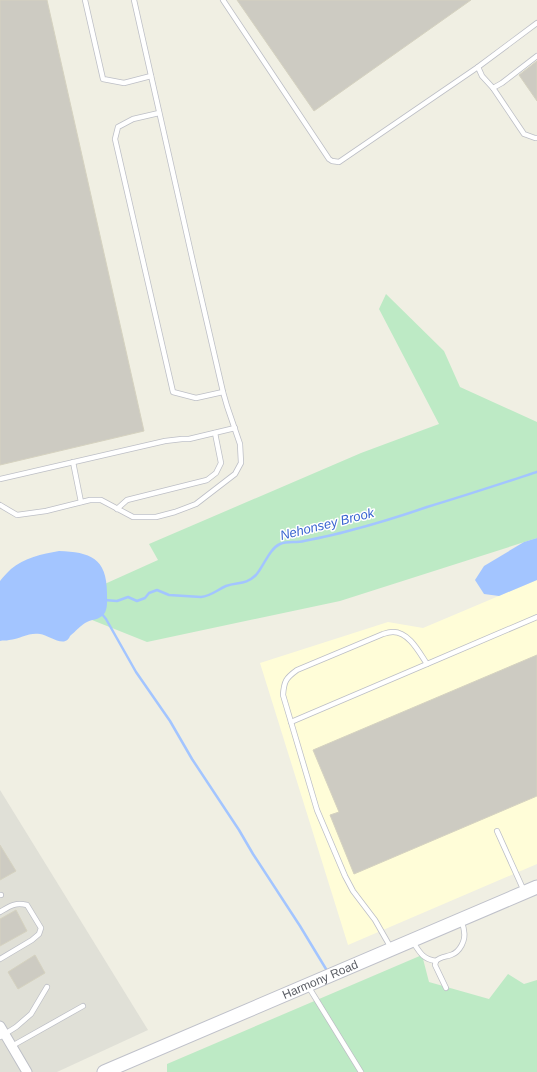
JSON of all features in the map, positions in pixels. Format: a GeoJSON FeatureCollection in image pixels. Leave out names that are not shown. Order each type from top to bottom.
{"type":"FeatureCollection","features":[{"type":"Feature","properties":{"kind":"main road","name":"Harmony Road"},"geometry":{"type":"LineString","coordinates":[[104,1072],[537,887]]}},
{"type":"Feature","properties":{"kind":"street"},"geometry":{"type":"LineString","coordinates":[[2,1032],[27,1072]]}},
{"type":"Feature","properties":{"kind":"lane"},"geometry":{"type":"LineString","coordinates":[[85,0],[103,80],[124,82],[151,76]]}},
{"type":"Feature","properties":{"kind":"lane"},"geometry":{"type":"LineString","coordinates":[[0,505],[17,515],[46,511],[90,500],[101,500],[133,517],[156,517],[196,504],[235,474],[241,463],[240,444],[223,392],[134,0]]}},
{"type":"Feature","properties":{"kind":"lane"},"geometry":{"type":"LineString","coordinates":[[223,0],[329,159],[339,162],[478,67],[537,23]]}},
{"type":"Feature","properties":{"kind":"lane"},"geometry":{"type":"LineString","coordinates":[[494,88],[537,56]]}},
{"type":"Feature","properties":{"kind":"lane"},"geometry":{"type":"LineString","coordinates":[[478,67],[482,76],[494,88],[524,134],[537,138]]}},
{"type":"Feature","properties":{"kind":"lane"},"geometry":{"type":"LineString","coordinates":[[160,113],[133,119],[118,127],[115,139],[173,392],[196,398],[223,392]]}},
{"type":"Feature","properties":{"kind":"lane"},"geometry":{"type":"LineString","coordinates":[[0,479],[165,441],[189,439],[234,428]]}},
{"type":"Feature","properties":{"kind":"lane"},"geometry":{"type":"LineString","coordinates":[[117,509],[127,500],[207,480],[216,473],[221,463],[215,433]]}},
{"type":"Feature","properties":{"kind":"lane"},"geometry":{"type":"LineString","coordinates":[[73,462],[81,502]]}},
{"type":"Feature","properties":{"kind":"lane"},"geometry":{"type":"LineString","coordinates":[[291,722],[537,617]]}},
{"type":"Feature","properties":{"kind":"lane"},"geometry":{"type":"LineString","coordinates":[[392,949],[375,920],[353,891],[345,876],[317,810],[283,695],[284,684],[288,676],[297,670],[383,634],[393,632],[403,634],[427,664]]}},
{"type":"Feature","properties":{"kind":"lane"},"geometry":{"type":"LineString","coordinates":[[497,830],[524,892]]}},
{"type":"Feature","properties":{"kind":"lane"},"geometry":{"type":"LineString","coordinates":[[0,912],[18,903],[27,905],[41,928],[39,934],[32,940],[0,958]]}},
{"type":"Feature","properties":{"kind":"lane"},"geometry":{"type":"LineString","coordinates":[[412,940],[421,955],[428,960],[436,961],[438,958],[452,955],[463,943],[464,931],[461,919]]}},
{"type":"Feature","properties":{"kind":"lane"},"geometry":{"type":"LineString","coordinates":[[436,961],[436,965],[446,988]]}},
{"type":"Feature","properties":{"kind":"lane"},"geometry":{"type":"LineString","coordinates":[[307,985],[360,1072]]}},
{"type":"Feature","properties":{"kind":"lane"},"geometry":{"type":"LineString","coordinates":[[2,1032],[16,1027],[31,1014],[47,987]]}},
{"type":"Feature","properties":{"kind":"lane"},"geometry":{"type":"LineString","coordinates":[[12,1046],[83,1006]]}},
{"type":"Feature","properties":{"kind":"shaded area"},"geometry":{"type":"Polygon","coordinates":[[[537,580],[537,864],[348,945],[260,663],[388,622],[423,628],[537,580]]]}},
{"type":"Feature","properties":{"kind":"shaded area"},"geometry":{"type":"Polygon","coordinates":[[[0,790],[148,1030],[57,1072],[0,1072],[0,790]]]}},
{"type":"Feature","properties":{"kind":"green space"},"geometry":{"type":"Polygon","coordinates":[[[386,294],[444,351],[460,387],[537,422],[537,538],[340,601],[147,642],[77,614],[98,587],[158,560],[149,544],[361,453],[439,424],[379,309],[386,294]]]}},
{"type":"Feature","properties":{"kind":"green space"},"geometry":{"type":"Polygon","coordinates":[[[422,955],[429,982],[489,999],[508,974],[524,984],[537,980],[537,1072],[167,1072],[167,1064],[422,955]]]}},
{"type":"Feature","properties":{"kind":"water"},"geometry":{"type":"Polygon","coordinates":[[[537,538],[537,580],[499,596],[484,594],[475,580],[484,566],[524,542],[537,538]]]}},
{"type":"Feature","properties":{"kind":"water"},"geometry":{"type":"Polygon","coordinates":[[[59,551],[80,553],[95,559],[100,565],[104,572],[107,593],[107,604],[104,614],[85,623],[70,636],[68,640],[61,641],[36,634],[0,641],[0,581],[11,569],[27,559],[59,551]]]}},
{"type":"Feature","properties":{"kind":"building"},"geometry":{"type":"Polygon","coordinates":[[[0,0],[47,0],[144,431],[0,465],[0,0]]]}},
{"type":"Feature","properties":{"kind":"building"},"geometry":{"type":"Polygon","coordinates":[[[237,0],[471,0],[314,111],[237,0]]]}},
{"type":"Feature","properties":{"kind":"building"},"geometry":{"type":"Polygon","coordinates":[[[537,61],[537,101],[519,75],[537,61]]]}},
{"type":"Feature","properties":{"kind":"building"},"geometry":{"type":"Polygon","coordinates":[[[537,655],[537,796],[354,874],[330,815],[339,812],[313,750],[537,655]]]}},
{"type":"Feature","properties":{"kind":"building"},"geometry":{"type":"Polygon","coordinates":[[[0,845],[16,871],[0,880],[0,845]]]}},
{"type":"Feature","properties":{"kind":"building"},"geometry":{"type":"Polygon","coordinates":[[[16,910],[27,931],[0,946],[0,919],[16,910]]]}},
{"type":"Feature","properties":{"kind":"building"},"geometry":{"type":"Polygon","coordinates":[[[35,955],[45,973],[18,989],[8,972],[35,955]]]}},
{"type":"Feature","properties":{"kind":"waterway","name":"Nehonsey Brook"},"geometry":{"type":"LineString","coordinates":[[104,600],[117,601],[128,597],[137,601],[145,598],[149,593],[157,590],[169,595],[205,596],[226,586],[245,582],[252,578],[256,575],[276,546],[280,544],[321,538],[368,526],[537,472]]}},
{"type":"Feature","properties":{"kind":"waterway"},"geometry":{"type":"LineString","coordinates":[[102,614],[136,672],[170,721],[192,759],[239,830],[326,969]]}}]}
